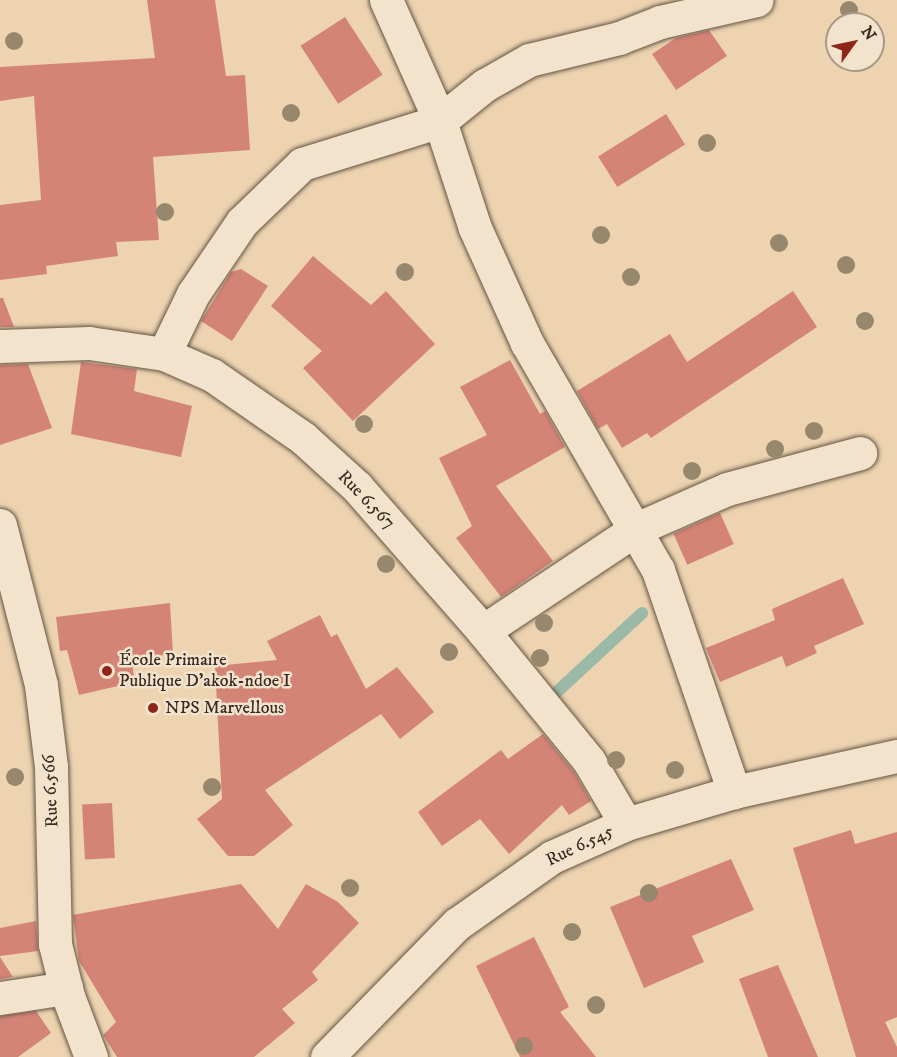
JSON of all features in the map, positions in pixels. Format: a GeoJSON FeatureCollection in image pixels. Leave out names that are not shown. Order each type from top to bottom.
{"type":"FeatureCollection","features":[{"type":"Feature","properties":{"kind":"street"},"geometry":{"type":"LineString","coordinates":[[386,0],[440,121],[476,228],[527,343],[658,570],[691,658],[734,792]]}},
{"type":"Feature","properties":{"kind":"street"},"geometry":{"type":"LineString","coordinates":[[164,354],[193,294],[242,222],[280,182],[302,164],[332,152],[369,146],[440,121],[485,85],[529,60],[619,38],[660,22],[757,0]]}},
{"type":"Feature","properties":{"kind":"street","name":"Rue 6.567"},"geometry":{"type":"LineString","coordinates":[[0,346],[89,343],[164,354],[212,375],[303,438],[357,487],[483,631],[589,761],[626,824]]}},
{"type":"Feature","properties":{"kind":"street"},"geometry":{"type":"LineString","coordinates":[[483,631],[636,529],[727,489],[860,453]]}},
{"type":"Feature","properties":{"kind":"street","name":"Rue 6.566"},"geometry":{"type":"LineString","coordinates":[[0,525],[4,557],[41,685],[51,767],[55,944],[66,988],[91,1057]]}},
{"type":"Feature","properties":{"kind":"street","name":"Rue 6.545"},"geometry":{"type":"LineString","coordinates":[[327,1057],[457,924],[552,857],[626,824],[734,792],[897,756]]}},
{"type":"Feature","properties":{"kind":"street"},"geometry":{"type":"LineString","coordinates":[[0,998],[66,988]]}},
{"type":"Feature","properties":{"kind":"building"},"geometry":{"type":"Polygon","coordinates":[[[147,0],[215,0],[226,76],[245,75],[250,150],[153,157],[159,240],[116,242],[118,256],[46,266],[47,274],[0,280],[0,205],[41,200],[34,96],[0,101],[0,67],[155,58],[147,0]]]}},
{"type":"Feature","properties":{"kind":"building"},"geometry":{"type":"Polygon","coordinates":[[[345,17],[383,75],[338,104],[301,46],[345,17]]]}},
{"type":"Feature","properties":{"kind":"building"},"geometry":{"type":"Polygon","coordinates":[[[709,30],[727,56],[676,90],[652,54],[676,38],[709,30]]]}},
{"type":"Feature","properties":{"kind":"building"},"geometry":{"type":"Polygon","coordinates":[[[666,114],[685,145],[617,187],[598,156],[666,114]]]}},
{"type":"Feature","properties":{"kind":"building"},"geometry":{"type":"Polygon","coordinates":[[[313,256],[371,305],[386,291],[435,344],[353,421],[303,368],[322,351],[271,306],[313,256]]]}},
{"type":"Feature","properties":{"kind":"building"},"geometry":{"type":"Polygon","coordinates":[[[241,269],[268,286],[232,341],[201,321],[231,272],[241,269]]]}},
{"type":"Feature","properties":{"kind":"building"},"geometry":{"type":"Polygon","coordinates":[[[793,291],[817,327],[651,438],[647,433],[622,448],[607,424],[598,429],[577,391],[670,334],[687,362],[793,291]]]}},
{"type":"Feature","properties":{"kind":"building"},"geometry":{"type":"Polygon","coordinates":[[[0,298],[3,298],[14,327],[0,327],[0,298]]]}},
{"type":"Feature","properties":{"kind":"building"},"geometry":{"type":"Polygon","coordinates":[[[510,360],[540,414],[545,411],[565,447],[496,486],[553,561],[501,597],[456,538],[472,526],[439,458],[487,435],[460,387],[510,360]]]}},
{"type":"Feature","properties":{"kind":"building"},"geometry":{"type":"Polygon","coordinates":[[[81,362],[137,369],[134,391],[192,406],[181,457],[71,434],[81,362]]]}},
{"type":"Feature","properties":{"kind":"building"},"geometry":{"type":"Polygon","coordinates":[[[28,364],[52,428],[0,445],[0,365],[28,364]]]}},
{"type":"Feature","properties":{"kind":"building"},"geometry":{"type":"Polygon","coordinates":[[[720,513],[734,544],[687,565],[673,534],[720,513]]]}},
{"type":"Feature","properties":{"kind":"building"},"geometry":{"type":"Polygon","coordinates":[[[843,578],[864,624],[814,646],[817,653],[786,667],[782,656],[720,682],[706,648],[775,620],[772,609],[843,578]]]}},
{"type":"Feature","properties":{"kind":"building"},"geometry":{"type":"Polygon","coordinates":[[[170,603],[173,654],[131,659],[135,682],[79,695],[67,650],[60,651],[56,617],[170,603]]]}},
{"type":"Feature","properties":{"kind":"building"},"geometry":{"type":"Polygon","coordinates":[[[320,615],[331,637],[337,634],[366,689],[397,667],[434,712],[400,739],[381,714],[265,790],[293,825],[254,856],[228,856],[197,819],[222,799],[215,666],[277,660],[267,641],[320,615]]]}},
{"type":"Feature","properties":{"kind":"building"},"geometry":{"type":"Polygon","coordinates":[[[543,734],[574,772],[591,801],[569,815],[562,805],[509,854],[480,819],[442,846],[418,812],[501,750],[508,759],[543,734]]]}},
{"type":"Feature","properties":{"kind":"building"},"geometry":{"type":"Polygon","coordinates":[[[112,803],[115,858],[85,859],[82,805],[112,803]]]}},
{"type":"Feature","properties":{"kind":"building"},"geometry":{"type":"Polygon","coordinates":[[[851,830],[855,844],[897,832],[897,1017],[885,1022],[897,1047],[897,1057],[856,1057],[793,848],[851,830]]]}},
{"type":"Feature","properties":{"kind":"building"},"geometry":{"type":"Polygon","coordinates":[[[731,859],[754,910],[692,936],[704,962],[644,988],[610,907],[731,859]]]}},
{"type":"Feature","properties":{"kind":"building"},"geometry":{"type":"Polygon","coordinates":[[[241,884],[278,929],[306,884],[338,902],[359,923],[312,972],[318,980],[282,1009],[295,1023],[254,1057],[117,1057],[103,1035],[116,1022],[79,961],[73,915],[241,884]]]}},
{"type":"Feature","properties":{"kind":"building"},"geometry":{"type":"Polygon","coordinates":[[[36,921],[38,951],[0,956],[0,928],[36,921]]]}},
{"type":"Feature","properties":{"kind":"building"},"geometry":{"type":"Polygon","coordinates":[[[534,937],[569,1007],[560,1012],[596,1057],[520,1057],[476,966],[534,937]]]}},
{"type":"Feature","properties":{"kind":"building"},"geometry":{"type":"Polygon","coordinates":[[[0,957],[13,977],[0,979],[0,957]]]}},
{"type":"Feature","properties":{"kind":"building"},"geometry":{"type":"Polygon","coordinates":[[[778,965],[818,1057],[768,1057],[739,979],[778,965]]]}},
{"type":"Feature","properties":{"kind":"building"},"geometry":{"type":"Polygon","coordinates":[[[36,1011],[51,1033],[18,1057],[0,1057],[0,1016],[36,1011]]]}},
{"type":"Feature","properties":{"kind":"waterway"},"geometry":{"type":"LineString","coordinates":[[546,702],[642,613]]}},
{"type":"Feature","properties":{"kind":"place","name":"École Primaire Publique D'akok-ndoe I"},"geometry":{"type":"Point","coordinates":[107,671]}},
{"type":"Feature","properties":{"kind":"place","name":"NPS Marvellous"},"geometry":{"type":"Point","coordinates":[153,708]}}]}
